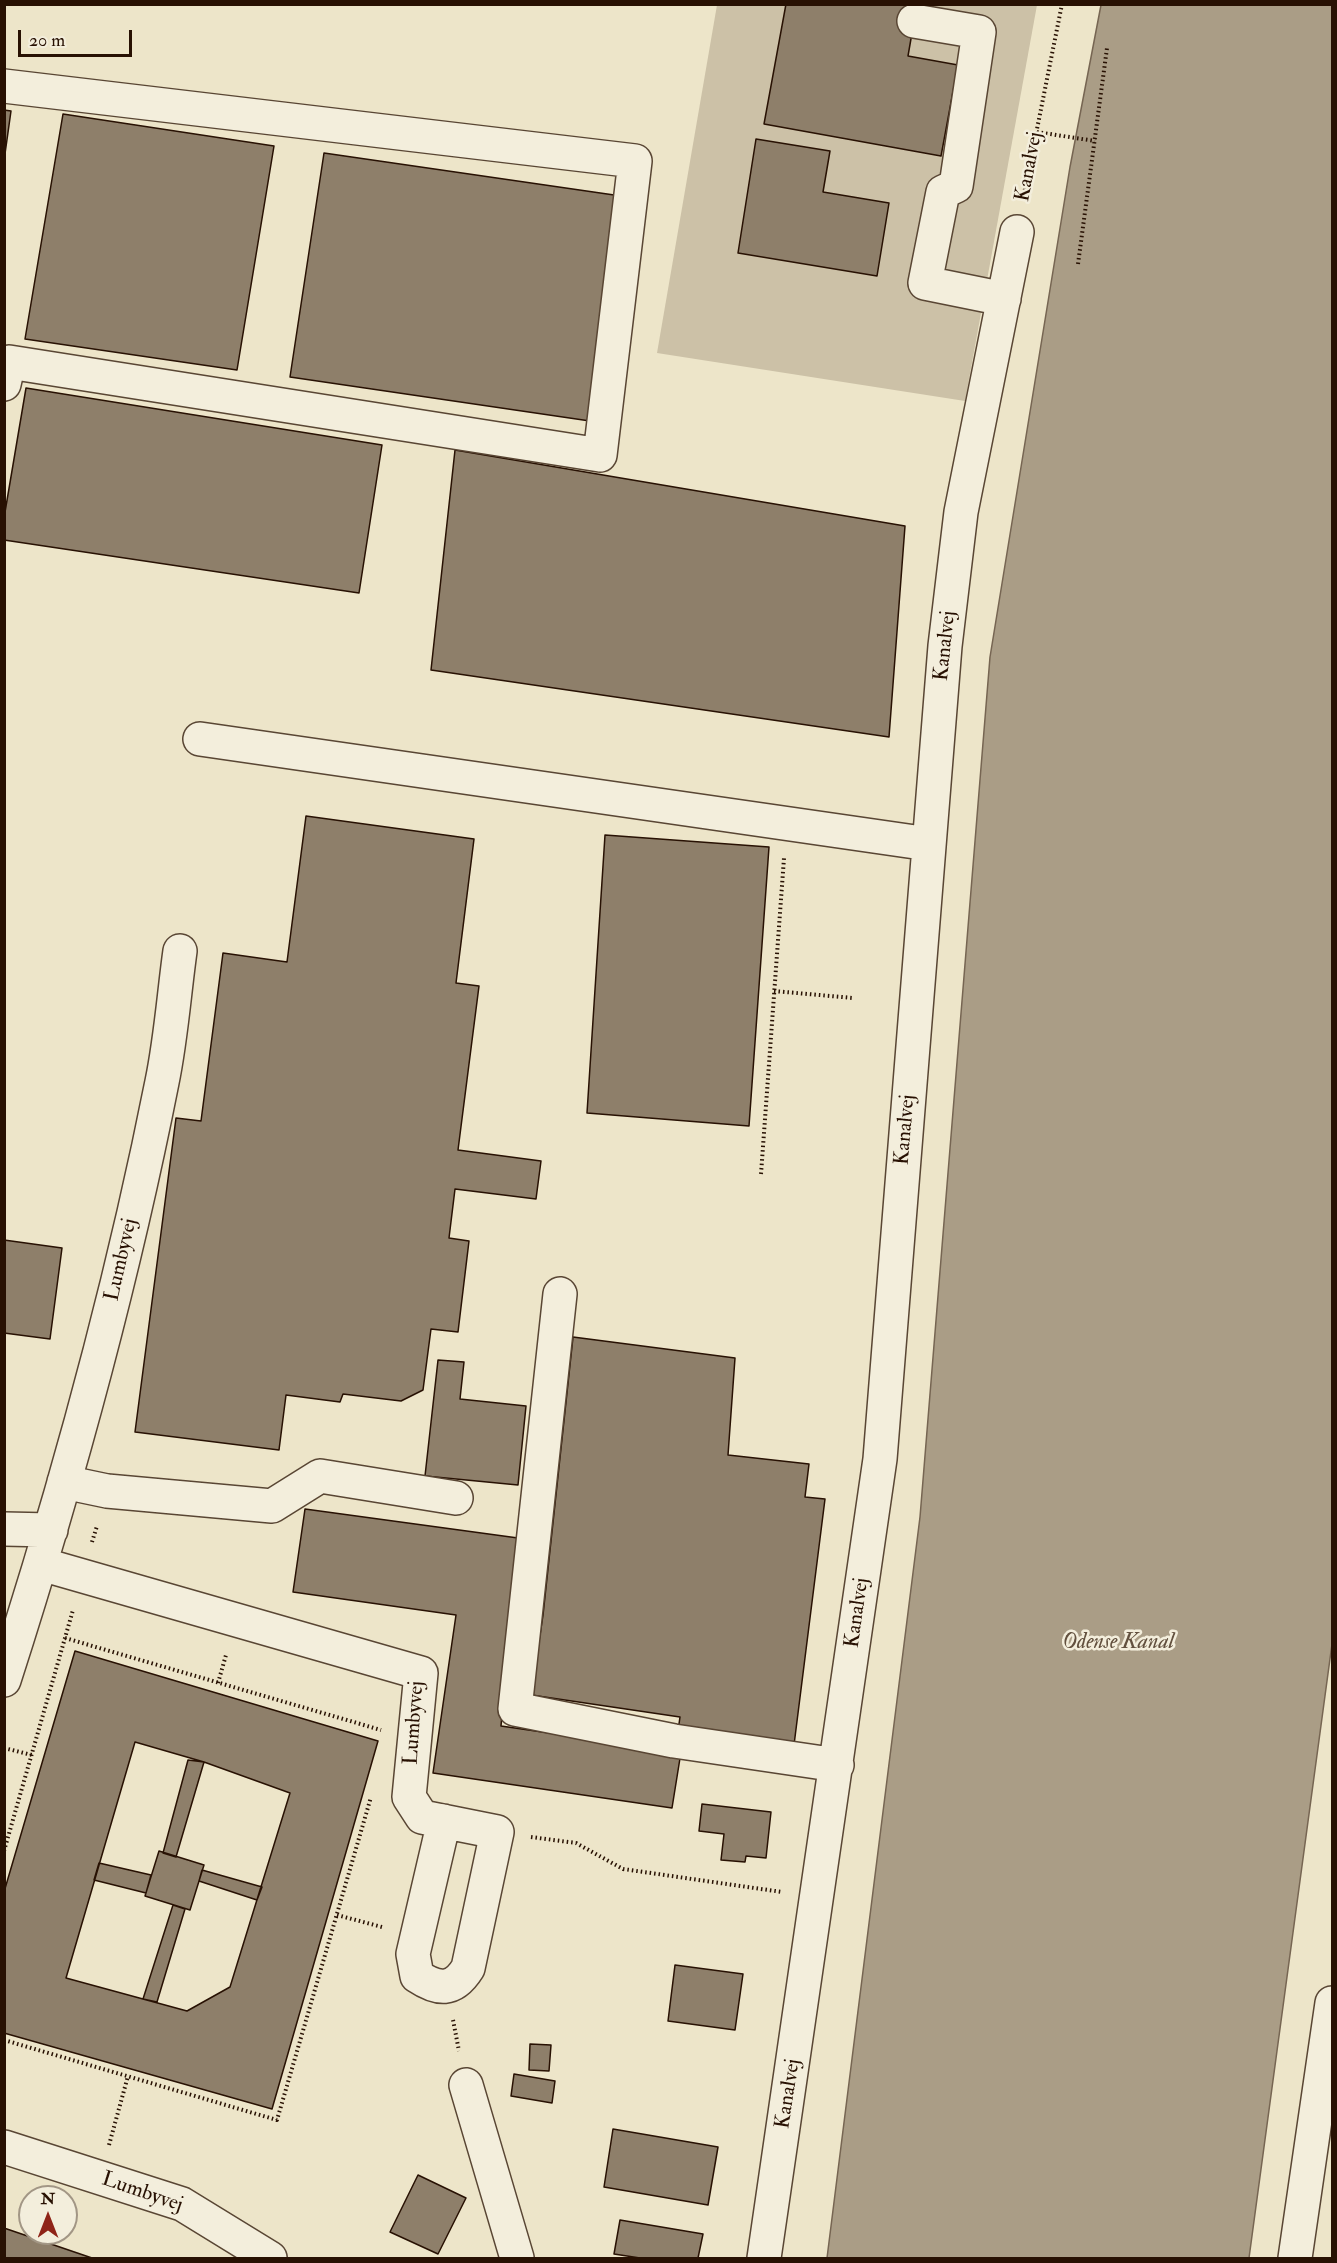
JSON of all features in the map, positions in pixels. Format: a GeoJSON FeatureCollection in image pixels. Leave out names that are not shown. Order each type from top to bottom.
{"type":"FeatureCollection","features":[{"type":"Feature","properties":{"kind":"street"},"geometry":{"type":"LineString","coordinates":[[914,21],[980,32],[956,186],[943,192],[924,283],[1004,298]]}},
{"type":"Feature","properties":{"kind":"street"},"geometry":{"type":"LineString","coordinates":[[4,86],[635,161],[600,455],[9,362],[4,384]]}},
{"type":"Feature","properties":{"kind":"street","name":"Kanalvej"},"geometry":{"type":"LineString","coordinates":[[764,2259],[819,1898],[880,1459],[945,646],[961,512],[1017,232]]}},
{"type":"Feature","properties":{"kind":"street"},"geometry":{"type":"LineString","coordinates":[[200,739],[929,844]]}},
{"type":"Feature","properties":{"kind":"street","name":"Lumbyvej"},"geometry":{"type":"LineString","coordinates":[[4,1680],[51,1530],[101,1350],[163,1080],[180,951]]}},
{"type":"Feature","properties":{"kind":"street"},"geometry":{"type":"LineString","coordinates":[[560,1294],[515,1709],[675,1741],[837,1765]]}},
{"type":"Feature","properties":{"kind":"street"},"geometry":{"type":"LineString","coordinates":[[64,1482],[107,1491],[272,1506],[320,1476],[456,1498]]}},
{"type":"Feature","properties":{"kind":"street"},"geometry":{"type":"LineString","coordinates":[[4,1529],[51,1530]]}},
{"type":"Feature","properties":{"kind":"street","name":"Lumbyvej"},"geometry":{"type":"LineString","coordinates":[[41,1564],[421,1673],[409,1797],[422,1817],[497,1832]]}},
{"type":"Feature","properties":{"kind":"street"},"geometry":{"type":"LineString","coordinates":[[444,1821],[413,1954],[417,1976],[431,1985],[446,1987],[460,1980],[468,1968],[497,1832]]}},
{"type":"Feature","properties":{"kind":"street"},"geometry":{"type":"LineString","coordinates":[[1295,2259],[1332,2003]]}},
{"type":"Feature","properties":{"kind":"street"},"geometry":{"type":"LineString","coordinates":[[466,2085],[517,2259]]}},
{"type":"Feature","properties":{"kind":"street","name":"Lumbyvej"},"geometry":{"type":"LineString","coordinates":[[4,2147],[182,2204],[270,2259]]}},
{"type":"Feature","properties":{"kind":"path","name":"Kanalvej"},"geometry":{"type":"LineString","coordinates":[[1017,232],[1062,4]]}},
{"type":"Feature","properties":{"kind":"path"},"geometry":{"type":"LineString","coordinates":[[1078,264],[1107,48]]}},
{"type":"Feature","properties":{"kind":"path"},"geometry":{"type":"LineString","coordinates":[[1037,132],[1095,141]]}},
{"type":"Feature","properties":{"kind":"path"},"geometry":{"type":"LineString","coordinates":[[761,1174],[784,854]]}},
{"type":"Feature","properties":{"kind":"path"},"geometry":{"type":"LineString","coordinates":[[774,991],[853,998]]}},
{"type":"Feature","properties":{"kind":"path"},"geometry":{"type":"LineString","coordinates":[[5,1849],[65,1638],[390,1733]]}},
{"type":"Feature","properties":{"kind":"path"},"geometry":{"type":"LineString","coordinates":[[4,1748],[32,1755]]}},
{"type":"Feature","properties":{"kind":"path"},"geometry":{"type":"LineString","coordinates":[[4,2040],[277,2120],[373,1790]]}},
{"type":"Feature","properties":{"kind":"path"},"geometry":{"type":"LineString","coordinates":[[497,1832],[576,1843],[624,1869],[819,1898]]}},
{"type":"Feature","properties":{"kind":"path"},"geometry":{"type":"LineString","coordinates":[[337,1915],[417,1937]]}},
{"type":"Feature","properties":{"kind":"path"},"geometry":{"type":"LineString","coordinates":[[446,1987],[466,2085]]}},
{"type":"Feature","properties":{"kind":"path"},"geometry":{"type":"LineString","coordinates":[[99,2177],[129,2076]]}},
{"type":"Feature","properties":{"kind":"shaded area"},"geometry":{"type":"Polygon","coordinates":[[[717,5],[1037,5],[965,401],[657,353],[717,5]]]}},
{"type":"Feature","properties":{"kind":"water","name":"Odense Kanal"},"geometry":{"type":"Polygon","coordinates":[[[1101,5],[1332,5],[1332,1644],[1249,2258],[827,2258],[920,1517],[990,657],[1070,167],[1101,5]]]}},
{"type":"Feature","properties":{"kind":"building"},"geometry":{"type":"Polygon","coordinates":[[[786,4],[917,4],[908,56],[958,65],[941,156],[764,124],[786,4]]]}},
{"type":"Feature","properties":{"kind":"building"},"geometry":{"type":"Polygon","coordinates":[[[4,110],[11,111],[4,161],[4,110]]]}},
{"type":"Feature","properties":{"kind":"building"},"geometry":{"type":"Polygon","coordinates":[[[63,114],[274,146],[237,370],[25,339],[63,114]]]}},
{"type":"Feature","properties":{"kind":"building"},"geometry":{"type":"Polygon","coordinates":[[[756,139],[830,151],[823,192],[889,203],[877,276],[738,253],[756,139]]]}},
{"type":"Feature","properties":{"kind":"building"},"geometry":{"type":"Polygon","coordinates":[[[324,153],[621,196],[590,421],[290,377],[324,153]]]}},
{"type":"Feature","properties":{"kind":"building"},"geometry":{"type":"Polygon","coordinates":[[[26,388],[382,445],[359,593],[4,540],[4,518],[26,388]]]}},
{"type":"Feature","properties":{"kind":"building"},"geometry":{"type":"Polygon","coordinates":[[[455,450],[905,526],[889,737],[431,670],[455,450]]]}},
{"type":"Feature","properties":{"kind":"building"},"geometry":{"type":"Polygon","coordinates":[[[306,816],[474,839],[456,983],[479,986],[458,1150],[541,1161],[536,1199],[455,1189],[449,1238],[469,1241],[458,1332],[431,1329],[423,1390],[401,1401],[343,1394],[340,1402],[286,1395],[279,1450],[135,1432],[176,1118],[201,1121],[223,953],[287,962],[306,816]]]}},
{"type":"Feature","properties":{"kind":"building"},"geometry":{"type":"Polygon","coordinates":[[[605,835],[769,847],[749,1126],[587,1113],[605,835]]]}},
{"type":"Feature","properties":{"kind":"building"},"geometry":{"type":"Polygon","coordinates":[[[4,1240],[62,1248],[50,1339],[4,1333],[4,1240]]]}},
{"type":"Feature","properties":{"kind":"building"},"geometry":{"type":"Polygon","coordinates":[[[573,1337],[735,1358],[728,1455],[809,1464],[805,1497],[825,1499],[794,1745],[678,1731],[680,1717],[531,1695],[543,1615],[573,1337]]]}},
{"type":"Feature","properties":{"kind":"building"},"geometry":{"type":"Polygon","coordinates":[[[438,1360],[464,1362],[460,1399],[526,1406],[518,1485],[425,1476],[438,1360]]]}},
{"type":"Feature","properties":{"kind":"building"},"geometry":{"type":"Polygon","coordinates":[[[305,1509],[518,1538],[501,1726],[681,1752],[672,1808],[433,1773],[456,1615],[293,1592],[305,1509]]]}},
{"type":"Feature","properties":{"kind":"building"},"geometry":{"type":"Polygon","coordinates":[[[75,1651],[378,1741],[272,2109],[4,2033],[4,1892],[75,1651]],[[135,1742],[66,1978],[187,2011],[230,1987],[290,1793],[204,1762],[135,1742]]]}},
{"type":"Feature","properties":{"kind":"building"},"geometry":{"type":"Polygon","coordinates":[[[188,1760],[204,1762],[176,1857],[163,1853],[188,1760]]]}},
{"type":"Feature","properties":{"kind":"building"},"geometry":{"type":"Polygon","coordinates":[[[702,1804],[771,1812],[766,1858],[746,1856],[745,1862],[721,1860],[724,1834],[699,1831],[702,1804]]]}},
{"type":"Feature","properties":{"kind":"building"},"geometry":{"type":"Polygon","coordinates":[[[159,1851],[204,1865],[190,1910],[145,1896],[159,1851]]]}},
{"type":"Feature","properties":{"kind":"building"},"geometry":{"type":"Polygon","coordinates":[[[99,1863],[151,1875],[146,1893],[94,1880],[99,1863]]]}},
{"type":"Feature","properties":{"kind":"building"},"geometry":{"type":"Polygon","coordinates":[[[202,1870],[262,1887],[257,1900],[199,1881],[202,1870]]]}},
{"type":"Feature","properties":{"kind":"building"},"geometry":{"type":"Polygon","coordinates":[[[173,1905],[185,1909],[157,2002],[143,1999],[173,1905]]]}},
{"type":"Feature","properties":{"kind":"building"},"geometry":{"type":"Polygon","coordinates":[[[675,1965],[743,1974],[735,2030],[668,2021],[675,1965]]]}},
{"type":"Feature","properties":{"kind":"building"},"geometry":{"type":"Polygon","coordinates":[[[530,2044],[551,2045],[549,2071],[529,2070],[530,2044]]]}},
{"type":"Feature","properties":{"kind":"building"},"geometry":{"type":"Polygon","coordinates":[[[514,2074],[555,2081],[552,2103],[511,2096],[514,2074]]]}},
{"type":"Feature","properties":{"kind":"building"},"geometry":{"type":"Polygon","coordinates":[[[613,2129],[718,2147],[708,2205],[604,2187],[613,2129]]]}},
{"type":"Feature","properties":{"kind":"building"},"geometry":{"type":"Polygon","coordinates":[[[418,2175],[466,2198],[438,2254],[390,2232],[418,2175]]]}},
{"type":"Feature","properties":{"kind":"building"},"geometry":{"type":"Polygon","coordinates":[[[620,2220],[703,2234],[698,2258],[640,2258],[614,2254],[620,2220]]]}},
{"type":"Feature","properties":{"kind":"building"},"geometry":{"type":"Polygon","coordinates":[[[4,2228],[18,2233],[18,2245],[54,2245],[92,2258],[4,2258],[4,2228]]]}}]}
